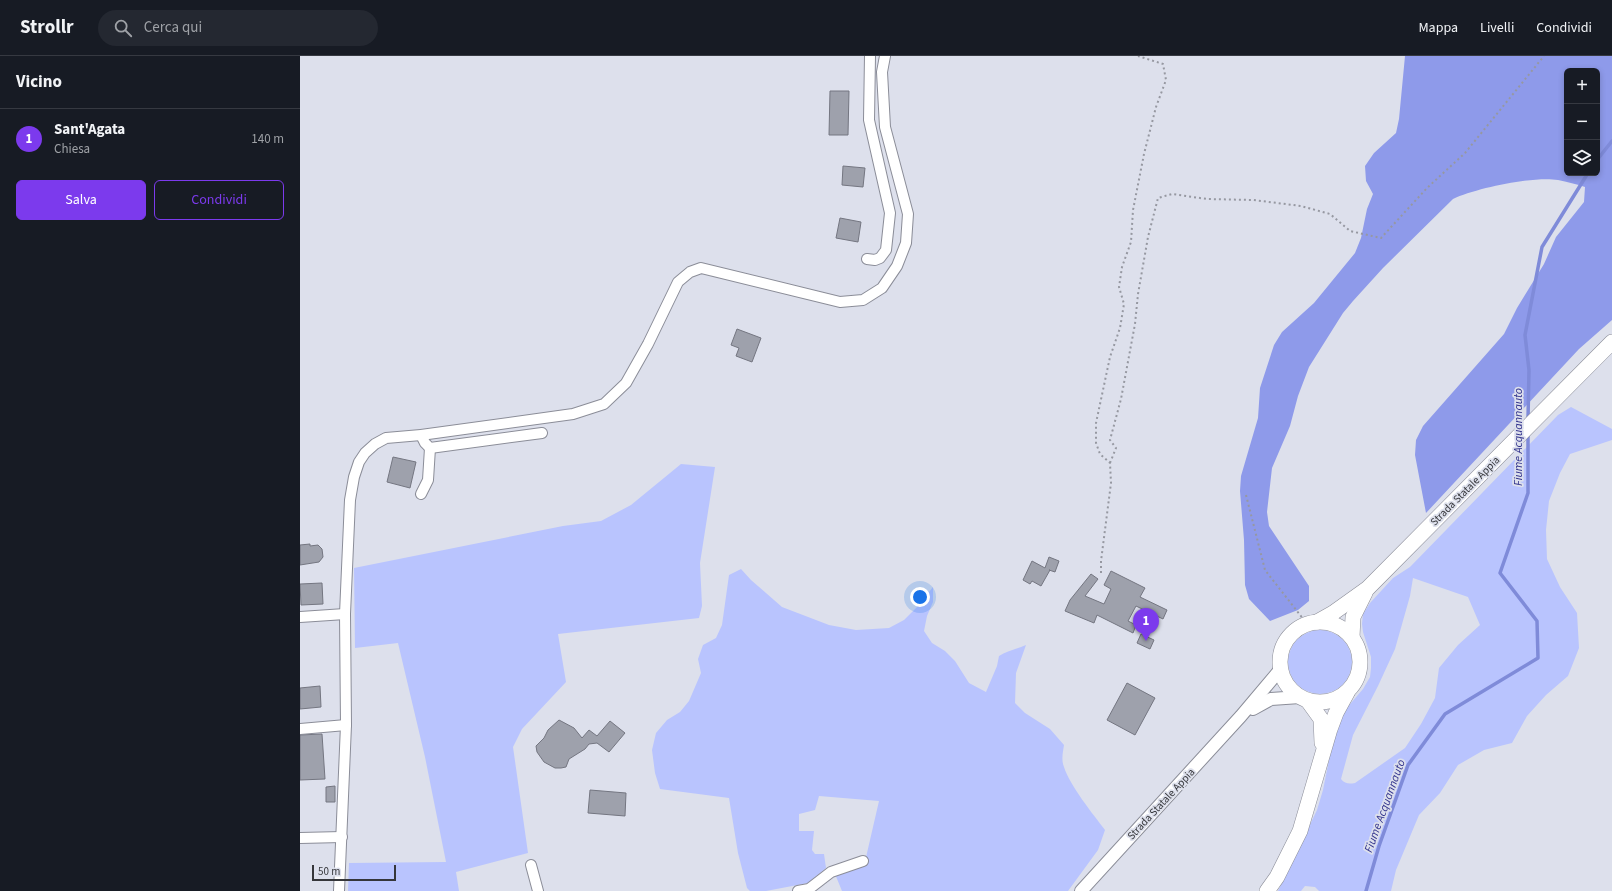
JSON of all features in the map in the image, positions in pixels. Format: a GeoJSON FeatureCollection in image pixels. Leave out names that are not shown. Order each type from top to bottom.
{"type":"FeatureCollection","features":[{"type":"Feature","properties":{"kind":"main road","name":"Strada Statale Appia"},"geometry":{"type":"LineString","coordinates":[[1280,665],[1281,654],[1287,640],[1298,629],[1333,613],[1368,588],[1612,342]]}},
{"type":"Feature","properties":{"kind":"main road","name":"Strada Statale Appia"},"geometry":{"type":"LineString","coordinates":[[1304,699],[1322,702],[1335,699],[1347,692],[1355,682],[1359,671],[1360,660],[1358,648],[1352,637],[1353,617],[1368,588]]}},
{"type":"Feature","properties":{"kind":"main road"},"geometry":{"type":"LineString","coordinates":[[1313,623],[1327,623],[1336,626],[1352,637]]}},
{"type":"Feature","properties":{"kind":"main road"},"geometry":{"type":"LineString","coordinates":[[1280,665],[1286,684],[1292,691],[1304,699],[1321,719],[1321,758]]}},
{"type":"Feature","properties":{"kind":"main road"},"geometry":{"type":"LineString","coordinates":[[1267,891],[1277,877],[1300,831],[1321,758],[1336,713],[1347,692]]}},
{"type":"Feature","properties":{"kind":"street"},"geometry":{"type":"LineString","coordinates":[[867,259],[875,260],[880,258],[886,250],[890,213],[869,120],[870,56]]}},
{"type":"Feature","properties":{"kind":"street"},"geometry":{"type":"LineString","coordinates":[[339,891],[346,725],[345,614],[350,500],[354,477],[359,462],[365,453],[375,444],[386,438],[421,435],[573,414],[604,404],[626,383],[648,344],[678,282],[690,272],[701,268],[840,302],[863,300],[882,288],[897,266],[906,243],[908,214],[885,127],[882,72],[885,56]]}},
{"type":"Feature","properties":{"kind":"street"},"geometry":{"type":"LineString","coordinates":[[421,435],[424,443],[430,448],[542,433]]}},
{"type":"Feature","properties":{"kind":"street"},"geometry":{"type":"LineString","coordinates":[[421,494],[428,480],[430,448]]}},
{"type":"Feature","properties":{"kind":"street"},"geometry":{"type":"LineString","coordinates":[[300,617],[345,614]]}},
{"type":"Feature","properties":{"kind":"street","name":"Strada Statale Appia"},"geometry":{"type":"LineString","coordinates":[[1081,891],[1242,716],[1279,671],[1280,665]]}},
{"type":"Feature","properties":{"kind":"street","name":"Strada Statale Appia"},"geometry":{"type":"LineString","coordinates":[[1242,716],[1271,699],[1304,699]]}},
{"type":"Feature","properties":{"kind":"street"},"geometry":{"type":"LineString","coordinates":[[300,729],[346,725]]}},
{"type":"Feature","properties":{"kind":"street"},"geometry":{"type":"LineString","coordinates":[[300,838],[342,837]]}},
{"type":"Feature","properties":{"kind":"street"},"geometry":{"type":"LineString","coordinates":[[798,891],[809,889],[831,872],[863,861]]}},
{"type":"Feature","properties":{"kind":"street"},"geometry":{"type":"LineString","coordinates":[[531,865],[538,891]]}},
{"type":"Feature","properties":{"kind":"path"},"geometry":{"type":"LineString","coordinates":[[1110,463],[1100,454],[1096,443],[1096,423],[1110,357],[1120,328],[1124,304],[1119,287],[1122,267],[1131,242],[1133,210],[1144,154],[1156,107],[1166,80],[1163,64],[1138,56]]}},
{"type":"Feature","properties":{"kind":"path"},"geometry":{"type":"LineString","coordinates":[[1101,574],[1101,561],[1111,483],[1110,463],[1116,448],[1110,440],[1121,398],[1135,324],[1144,258],[1158,198],[1172,194],[1207,199],[1253,200],[1301,206],[1330,214],[1350,230],[1381,238],[1427,188],[1466,153],[1544,56]]}},
{"type":"Feature","properties":{"kind":"path"},"geometry":{"type":"LineString","coordinates":[[1246,495],[1265,570],[1313,623]]}},
{"type":"Feature","properties":{"kind":"shaded area"},"geometry":{"type":"Polygon","coordinates":[[[1405,56],[1612,56],[1612,320],[1579,349],[1426,513],[1415,455],[1416,440],[1423,426],[1504,334],[1517,308],[1544,264],[1556,237],[1584,202],[1585,187],[1558,180],[1547,179],[1520,181],[1490,187],[1453,199],[1383,268],[1353,301],[1343,313],[1309,367],[1298,396],[1290,426],[1272,468],[1267,512],[1269,526],[1309,586],[1309,601],[1298,610],[1270,621],[1249,599],[1245,585],[1244,540],[1240,491],[1241,476],[1258,418],[1260,388],[1274,345],[1282,332],[1314,303],[1355,253],[1361,238],[1367,209],[1373,194],[1366,181],[1365,166],[1374,153],[1396,133],[1399,119],[1405,56]]]}},
{"type":"Feature","properties":{"kind":"shaded area"},"geometry":{"type":"Polygon","coordinates":[[[1571,407],[1612,429],[1612,440],[1570,454],[1560,473],[1549,501],[1546,530],[1547,559],[1560,587],[1577,613],[1579,648],[1568,676],[1546,695],[1527,716],[1512,743],[1484,750],[1458,765],[1440,793],[1419,815],[1396,870],[1391,891],[1319,891],[1315,887],[1305,886],[1301,891],[1278,891],[1317,810],[1323,790],[1333,740],[1345,710],[1363,689],[1370,677],[1371,657],[1363,632],[1363,614],[1370,603],[1393,578],[1410,567],[1558,415],[1571,407]],[[1413,578],[1410,596],[1395,649],[1353,735],[1341,779],[1344,782],[1355,783],[1405,748],[1421,724],[1435,698],[1439,668],[1458,645],[1480,625],[1468,597],[1413,578]]]}},
{"type":"Feature","properties":{"kind":"shaded area"},"geometry":{"type":"Polygon","coordinates":[[[681,464],[715,467],[700,563],[702,606],[699,618],[558,634],[566,682],[522,729],[513,747],[528,853],[456,872],[459,891],[348,891],[349,863],[446,862],[425,757],[398,643],[355,648],[354,568],[563,526],[601,521],[631,505],[681,464]]]}},
{"type":"Feature","properties":{"kind":"shaded area"},"geometry":{"type":"Polygon","coordinates":[[[741,569],[751,580],[782,607],[829,625],[856,630],[889,628],[904,620],[933,587],[933,602],[927,616],[924,631],[932,643],[945,651],[955,661],[969,683],[986,692],[997,666],[999,656],[1026,645],[1016,673],[1015,703],[1025,713],[1050,729],[1064,745],[1062,756],[1067,775],[1082,800],[1105,830],[1098,850],[1068,891],[842,891],[835,874],[864,866],[879,801],[819,796],[815,810],[799,814],[799,831],[814,831],[812,850],[815,854],[824,854],[826,868],[808,883],[766,891],[750,891],[747,888],[738,853],[729,798],[660,789],[655,773],[652,750],[656,733],[667,720],[680,712],[689,701],[701,673],[698,659],[703,645],[716,638],[722,625],[729,575],[741,569]]]}},
{"type":"Feature","properties":{"kind":"shaded area"},"geometry":{"type":"Polygon","coordinates":[[[1314,630],[1326,630],[1343,639],[1350,650],[1352,662],[1350,674],[1343,685],[1326,694],[1314,694],[1302,689],[1293,680],[1288,668],[1288,656],[1293,644],[1302,635],[1314,630]]]}},
{"type":"Feature","properties":{"kind":"building"},"geometry":{"type":"Polygon","coordinates":[[[830,91],[849,91],[848,135],[829,135],[830,91]]]}},
{"type":"Feature","properties":{"kind":"building"},"geometry":{"type":"Polygon","coordinates":[[[843,166],[865,168],[863,187],[842,185],[843,166]]]}},
{"type":"Feature","properties":{"kind":"building"},"geometry":{"type":"Polygon","coordinates":[[[840,218],[861,222],[858,242],[836,238],[840,218]]]}},
{"type":"Feature","properties":{"kind":"building"},"geometry":{"type":"Polygon","coordinates":[[[737,329],[761,338],[752,362],[736,356],[739,348],[731,345],[737,329]]]}},
{"type":"Feature","properties":{"kind":"building"},"geometry":{"type":"Polygon","coordinates":[[[393,457],[416,462],[410,488],[387,482],[393,457]]]}},
{"type":"Feature","properties":{"kind":"building"},"geometry":{"type":"Polygon","coordinates":[[[310,544],[310,546],[318,545],[322,549],[323,557],[319,562],[300,565],[300,545],[310,544]]]}},
{"type":"Feature","properties":{"kind":"building"},"geometry":{"type":"Polygon","coordinates":[[[1049,557],[1059,561],[1055,572],[1050,570],[1041,586],[1032,581],[1030,584],[1023,580],[1032,561],[1045,568],[1049,557]]]}},
{"type":"Feature","properties":{"kind":"building"},"geometry":{"type":"Polygon","coordinates":[[[1111,571],[1145,588],[1140,597],[1167,610],[1163,619],[1136,606],[1128,621],[1136,625],[1133,633],[1097,615],[1094,623],[1065,611],[1070,600],[1091,574],[1098,579],[1085,596],[1104,604],[1111,589],[1104,585],[1111,571]]]}},
{"type":"Feature","properties":{"kind":"building"},"geometry":{"type":"Polygon","coordinates":[[[322,583],[323,604],[301,605],[300,584],[322,583]]]}},
{"type":"Feature","properties":{"kind":"building"},"geometry":{"type":"Polygon","coordinates":[[[1141,634],[1154,640],[1150,649],[1137,643],[1141,634]]]}},
{"type":"Feature","properties":{"kind":"building"},"geometry":{"type":"Polygon","coordinates":[[[1127,683],[1155,698],[1135,735],[1107,720],[1127,683]]]}},
{"type":"Feature","properties":{"kind":"building"},"geometry":{"type":"Polygon","coordinates":[[[320,686],[321,707],[300,709],[300,688],[320,686]]]}},
{"type":"Feature","properties":{"kind":"building"},"geometry":{"type":"Polygon","coordinates":[[[559,720],[574,728],[582,738],[589,730],[597,736],[610,721],[625,733],[609,752],[597,743],[589,744],[585,749],[569,759],[566,767],[555,768],[544,762],[537,752],[536,746],[544,738],[548,730],[559,720]]]}},
{"type":"Feature","properties":{"kind":"building"},"geometry":{"type":"Polygon","coordinates":[[[322,734],[325,779],[300,780],[300,735],[322,734]]]}},
{"type":"Feature","properties":{"kind":"building"},"geometry":{"type":"Polygon","coordinates":[[[335,786],[335,802],[326,802],[326,787],[335,786]]]}},
{"type":"Feature","properties":{"kind":"building"},"geometry":{"type":"Polygon","coordinates":[[[590,790],[626,793],[625,816],[588,813],[590,790]]]}},
{"type":"Feature","properties":{"kind":"waterway","name":"Fiume Acquannauto"},"geometry":{"type":"LineString","coordinates":[[1600,156],[1612,141]]}},
{"type":"Feature","properties":{"kind":"waterway","name":"Fiume Acquannauto"},"geometry":{"type":"LineString","coordinates":[[1528,419],[1529,370],[1525,335],[1542,247],[1586,176]]}},
{"type":"Feature","properties":{"kind":"waterway","name":"Fiume Acquannauto"},"geometry":{"type":"LineString","coordinates":[[1366,891],[1379,846],[1408,765],[1445,714],[1538,658],[1537,621],[1500,573],[1528,493],[1528,433]]}},
{"type":"Feature","properties":{"kind":"place","name":"Sant'Agata"},"geometry":{"type":"Point","coordinates":[1146,641]}}]}
